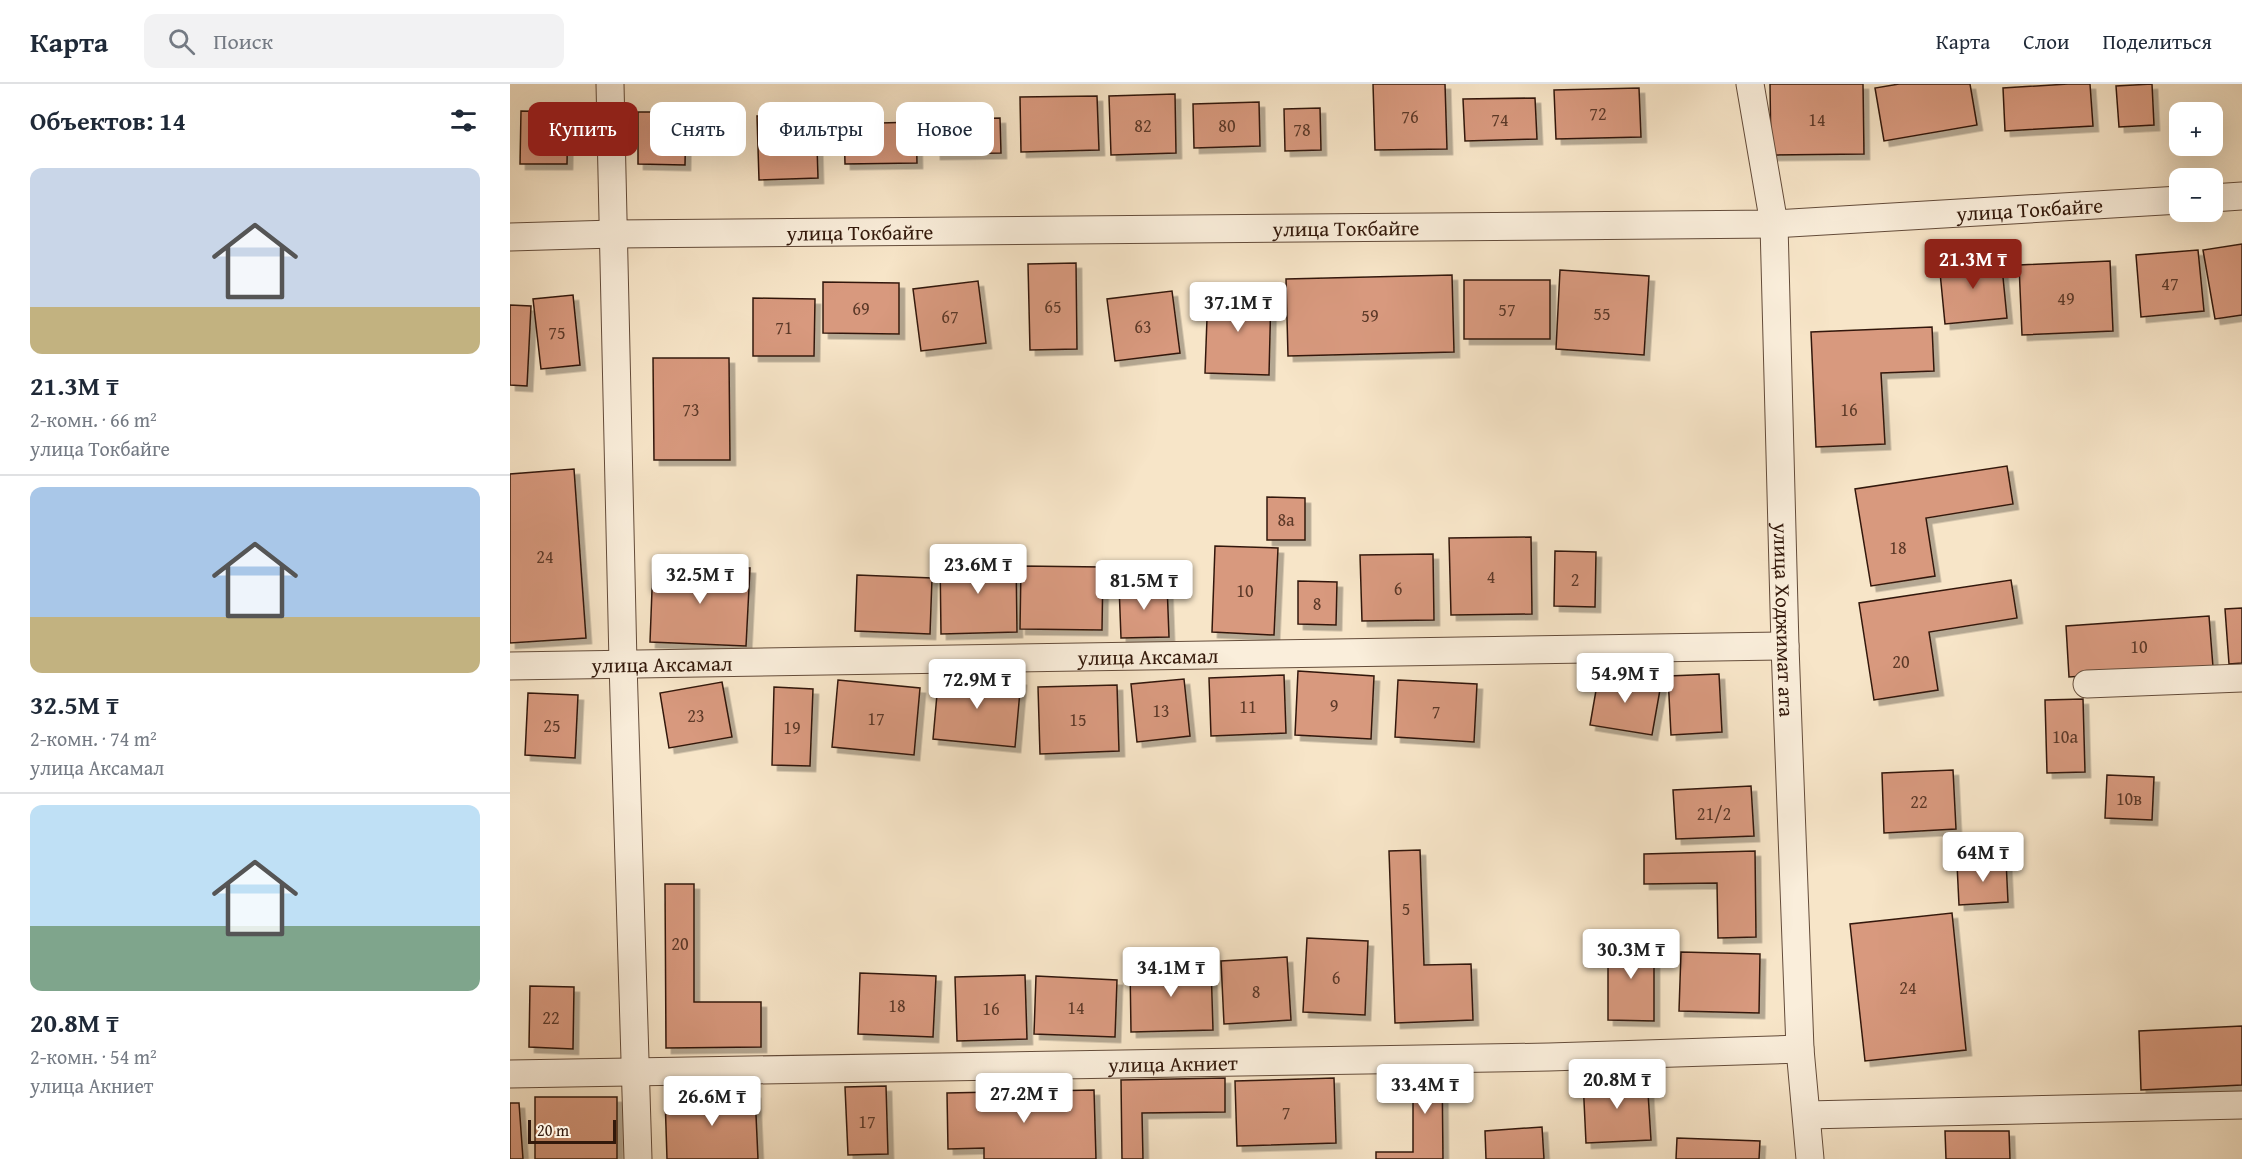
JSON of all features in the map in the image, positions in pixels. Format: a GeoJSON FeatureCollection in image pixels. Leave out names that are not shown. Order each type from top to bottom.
{"type":"FeatureCollection","features":[{"type":"Feature","properties":{"kind":"street"},"geometry":{"type":"LineString","coordinates":[[610,84],[623,663],[638,1159]]}},
{"type":"Feature","properties":{"kind":"street","name":"улица Ходжимат ата"},"geometry":{"type":"LineString","coordinates":[[1750,84],[1774,224],[1785,646],[1800,1049],[1810,1159]]}},
{"type":"Feature","properties":{"kind":"street"},"geometry":{"type":"LineString","coordinates":[[2223,197],[2242,196]]}},
{"type":"Feature","properties":{"kind":"street","name":"улица Токбайге"},"geometry":{"type":"LineString","coordinates":[[510,237],[614,234],[1774,224],[2169,201]]}},
{"type":"Feature","properties":{"kind":"street","name":"улица Аксамал"},"geometry":{"type":"LineString","coordinates":[[510,666],[1785,646]]}},
{"type":"Feature","properties":{"kind":"street"},"geometry":{"type":"LineString","coordinates":[[2087,684],[2242,678]]}},
{"type":"Feature","properties":{"kind":"street","name":"улица Акниет"},"geometry":{"type":"LineString","coordinates":[[510,1074],[635,1070],[1549,1057],[1800,1049]]}},
{"type":"Feature","properties":{"kind":"street"},"geometry":{"type":"LineString","coordinates":[[1807,1115],[2242,1105]]}},
{"type":"Feature","properties":{"kind":"building"},"geometry":{"type":"Polygon","coordinates":[[[1373,84],[1445,84],[1447,149],[1375,150],[1373,84]]]}},
{"type":"Feature","properties":{"kind":"building"},"geometry":{"type":"Polygon","coordinates":[[[1770,84],[1863,84],[1864,154],[1771,155],[1770,84]]]}},
{"type":"Feature","properties":{"kind":"building"},"geometry":{"type":"Polygon","coordinates":[[[1899,84],[1970,84],[1977,125],[1884,141],[1875,88],[1899,84]]]}},
{"type":"Feature","properties":{"kind":"building"},"geometry":{"type":"Polygon","coordinates":[[[2090,84],[2093,126],[2005,131],[2003,88],[2090,84]]]}},
{"type":"Feature","properties":{"kind":"building"},"geometry":{"type":"Polygon","coordinates":[[[2152,84],[2154,125],[2119,127],[2116,86],[2152,84]]]}},
{"type":"Feature","properties":{"kind":"building"},"geometry":{"type":"Polygon","coordinates":[[[1639,88],[1641,137],[1556,139],[1554,90],[1639,88]]]}},
{"type":"Feature","properties":{"kind":"building"},"geometry":{"type":"Polygon","coordinates":[[[1175,94],[1176,153],[1111,155],[1109,96],[1175,94]]]}},
{"type":"Feature","properties":{"kind":"building"},"geometry":{"type":"Polygon","coordinates":[[[1097,96],[1099,150],[1021,152],[1020,97],[1097,96]]]}},
{"type":"Feature","properties":{"kind":"building"},"geometry":{"type":"Polygon","coordinates":[[[1535,98],[1537,139],[1465,141],[1463,99],[1535,98]]]}},
{"type":"Feature","properties":{"kind":"building"},"geometry":{"type":"Polygon","coordinates":[[[1259,102],[1260,146],[1194,148],[1193,104],[1259,102]]]}},
{"type":"Feature","properties":{"kind":"building"},"geometry":{"type":"Polygon","coordinates":[[[1320,108],[1321,150],[1285,151],[1284,109],[1320,108]]]}},
{"type":"Feature","properties":{"kind":"building"},"geometry":{"type":"Polygon","coordinates":[[[521,111],[528,111],[528,156],[567,156],[567,164],[520,164],[521,111]]]}},
{"type":"Feature","properties":{"kind":"building"},"geometry":{"type":"Polygon","coordinates":[[[638,112],[650,112],[650,156],[685,156],[685,165],[638,164],[638,112]]]}},
{"type":"Feature","properties":{"kind":"building"},"geometry":{"type":"Polygon","coordinates":[[[994,118],[1000,118],[1001,153],[994,153],[994,118]]]}},
{"type":"Feature","properties":{"kind":"building"},"geometry":{"type":"Polygon","coordinates":[[[884,123],[896,123],[896,156],[917,156],[917,163],[845,164],[845,156],[884,156],[884,123]]]}},
{"type":"Feature","properties":{"kind":"building"},"geometry":{"type":"Polygon","coordinates":[[[758,156],[817,156],[818,178],[759,180],[758,156]]]}},
{"type":"Feature","properties":{"kind":"building"},"geometry":{"type":"Polygon","coordinates":[[[2242,244],[2242,315],[2215,319],[2203,250],[2242,244]]]}},
{"type":"Feature","properties":{"kind":"building"},"geometry":{"type":"Polygon","coordinates":[[[2198,250],[2204,311],[2141,317],[2136,255],[2198,250]]]}},
{"type":"Feature","properties":{"kind":"building"},"geometry":{"type":"Polygon","coordinates":[[[2001,257],[2007,318],[1945,324],[1939,262],[2001,257]]]}},
{"type":"Feature","properties":{"kind":"building"},"geometry":{"type":"Polygon","coordinates":[[[2110,261],[2113,331],[2022,335],[2019,265],[2110,261]]]}},
{"type":"Feature","properties":{"kind":"building"},"geometry":{"type":"Polygon","coordinates":[[[1076,263],[1077,349],[1030,350],[1028,264],[1076,263]]]}},
{"type":"Feature","properties":{"kind":"building"},"geometry":{"type":"Polygon","coordinates":[[[1560,270],[1649,276],[1644,355],[1556,349],[1560,270]]]}},
{"type":"Feature","properties":{"kind":"building"},"geometry":{"type":"Polygon","coordinates":[[[1452,275],[1454,352],[1288,356],[1286,279],[1452,275]]]}},
{"type":"Feature","properties":{"kind":"building"},"geometry":{"type":"Polygon","coordinates":[[[1464,280],[1550,280],[1550,339],[1464,339],[1464,280]]]}},
{"type":"Feature","properties":{"kind":"building"},"geometry":{"type":"Polygon","coordinates":[[[978,281],[986,343],[921,351],[913,289],[978,281]]]}},
{"type":"Feature","properties":{"kind":"building"},"geometry":{"type":"Polygon","coordinates":[[[823,282],[899,283],[899,334],[823,333],[823,282]]]}},
{"type":"Feature","properties":{"kind":"building"},"geometry":{"type":"Polygon","coordinates":[[[1172,291],[1180,353],[1115,361],[1107,299],[1172,291]]]}},
{"type":"Feature","properties":{"kind":"building"},"geometry":{"type":"Polygon","coordinates":[[[1208,291],[1271,293],[1269,375],[1205,373],[1208,291]]]}},
{"type":"Feature","properties":{"kind":"building"},"geometry":{"type":"Polygon","coordinates":[[[573,295],[580,365],[541,369],[533,299],[573,295]]]}},
{"type":"Feature","properties":{"kind":"building"},"geometry":{"type":"Polygon","coordinates":[[[753,298],[815,299],[814,356],[753,356],[753,298]]]}},
{"type":"Feature","properties":{"kind":"building"},"geometry":{"type":"Polygon","coordinates":[[[510,305],[531,306],[527,386],[510,385],[510,305]]]}},
{"type":"Feature","properties":{"kind":"building"},"geometry":{"type":"Polygon","coordinates":[[[1932,327],[1934,371],[1881,373],[1885,444],[1816,447],[1811,332],[1932,327]]]}},
{"type":"Feature","properties":{"kind":"building"},"geometry":{"type":"Polygon","coordinates":[[[653,358],[729,358],[730,460],[654,460],[653,358]]]}},
{"type":"Feature","properties":{"kind":"building"},"geometry":{"type":"Polygon","coordinates":[[[2007,466],[2013,504],[1926,518],[1935,576],[1871,586],[1855,489],[2007,466]]]}},
{"type":"Feature","properties":{"kind":"building"},"geometry":{"type":"Polygon","coordinates":[[[574,469],[586,638],[510,643],[510,474],[574,469]]]}},
{"type":"Feature","properties":{"kind":"building"},"geometry":{"type":"Polygon","coordinates":[[[1267,497],[1305,498],[1305,540],[1267,540],[1267,497]]]}},
{"type":"Feature","properties":{"kind":"building"},"geometry":{"type":"Polygon","coordinates":[[[1531,537],[1532,614],[1451,615],[1449,538],[1531,537]]]}},
{"type":"Feature","properties":{"kind":"building"},"geometry":{"type":"Polygon","coordinates":[[[1215,546],[1278,548],[1274,635],[1212,632],[1215,546]]]}},
{"type":"Feature","properties":{"kind":"building"},"geometry":{"type":"Polygon","coordinates":[[[1555,551],[1596,552],[1595,607],[1554,606],[1555,551]]]}},
{"type":"Feature","properties":{"kind":"building"},"geometry":{"type":"Polygon","coordinates":[[[1433,554],[1434,620],[1362,621],[1360,555],[1433,554]]]}},
{"type":"Feature","properties":{"kind":"building"},"geometry":{"type":"Polygon","coordinates":[[[1016,556],[1017,632],[941,634],[940,557],[1016,556]]]}},
{"type":"Feature","properties":{"kind":"building"},"geometry":{"type":"Polygon","coordinates":[[[653,564],[750,568],[746,646],[650,642],[653,564]]]}},
{"type":"Feature","properties":{"kind":"building"},"geometry":{"type":"Polygon","coordinates":[[[1021,566],[1103,567],[1102,630],[1020,629],[1021,566]]]}},
{"type":"Feature","properties":{"kind":"building"},"geometry":{"type":"Polygon","coordinates":[[[857,575],[932,578],[930,634],[855,631],[857,575]]]}},
{"type":"Feature","properties":{"kind":"building"},"geometry":{"type":"Polygon","coordinates":[[[2011,580],[2017,618],[1929,632],[1938,690],[1874,700],[1859,603],[2011,580]]]}},
{"type":"Feature","properties":{"kind":"building"},"geometry":{"type":"Polygon","coordinates":[[[1298,581],[1337,582],[1336,625],[1298,624],[1298,581]]]}},
{"type":"Feature","properties":{"kind":"building"},"geometry":{"type":"Polygon","coordinates":[[[1167,584],[1169,637],[1121,638],[1119,585],[1167,584]]]}},
{"type":"Feature","properties":{"kind":"building"},"geometry":{"type":"Polygon","coordinates":[[[2242,608],[2242,663],[2229,664],[2225,609],[2242,608]]]}},
{"type":"Feature","properties":{"kind":"building"},"geometry":{"type":"Polygon","coordinates":[[[2209,616],[2213,667],[2069,677],[2066,626],[2209,616]]]}},
{"type":"Feature","properties":{"kind":"building"},"geometry":{"type":"Polygon","coordinates":[[[1298,671],[1374,676],[1371,739],[1295,735],[1298,671]]]}},
{"type":"Feature","properties":{"kind":"building"},"geometry":{"type":"Polygon","coordinates":[[[939,672],[1021,680],[1015,747],[933,739],[939,672]]]}},
{"type":"Feature","properties":{"kind":"building"},"geometry":{"type":"Polygon","coordinates":[[[1599,673],[1661,684],[1652,735],[1590,725],[1599,673]]]}},
{"type":"Feature","properties":{"kind":"building"},"geometry":{"type":"Polygon","coordinates":[[[1719,674],[1722,732],[1671,735],[1668,676],[1719,674]]]}},
{"type":"Feature","properties":{"kind":"building"},"geometry":{"type":"Polygon","coordinates":[[[1284,675],[1286,733],[1211,736],[1209,678],[1284,675]]]}},
{"type":"Feature","properties":{"kind":"building"},"geometry":{"type":"Polygon","coordinates":[[[1184,679],[1190,736],[1137,742],[1131,684],[1184,679]]]}},
{"type":"Feature","properties":{"kind":"building"},"geometry":{"type":"Polygon","coordinates":[[[838,680],[920,688],[914,755],[832,747],[838,680]]]}},
{"type":"Feature","properties":{"kind":"building"},"geometry":{"type":"Polygon","coordinates":[[[1398,680],[1477,684],[1474,742],[1395,737],[1398,680]]]}},
{"type":"Feature","properties":{"kind":"building"},"geometry":{"type":"Polygon","coordinates":[[[722,682],[732,737],[669,748],[660,693],[722,682]]]}},
{"type":"Feature","properties":{"kind":"building"},"geometry":{"type":"Polygon","coordinates":[[[1117,685],[1119,751],[1040,754],[1038,687],[1117,685]]]}},
{"type":"Feature","properties":{"kind":"building"},"geometry":{"type":"Polygon","coordinates":[[[774,687],[813,689],[810,766],[772,765],[774,687]]]}},
{"type":"Feature","properties":{"kind":"building"},"geometry":{"type":"Polygon","coordinates":[[[528,693],[578,695],[575,758],[525,755],[528,693]]]}},
{"type":"Feature","properties":{"kind":"building"},"geometry":{"type":"Polygon","coordinates":[[[2083,699],[2085,772],[2047,773],[2045,700],[2083,699]]]}},
{"type":"Feature","properties":{"kind":"building"},"geometry":{"type":"Polygon","coordinates":[[[1953,770],[1956,829],[1884,833],[1882,773],[1953,770]]]}},
{"type":"Feature","properties":{"kind":"building"},"geometry":{"type":"Polygon","coordinates":[[[2107,775],[2154,777],[2152,820],[2105,818],[2107,775]]]}},
{"type":"Feature","properties":{"kind":"building"},"geometry":{"type":"Polygon","coordinates":[[[1751,786],[1754,836],[1676,839],[1673,790],[1751,786]]]}},
{"type":"Feature","properties":{"kind":"building"},"geometry":{"type":"Polygon","coordinates":[[[1420,850],[1424,965],[1471,964],[1473,1020],[1395,1023],[1389,851],[1420,850]]]}},
{"type":"Feature","properties":{"kind":"building"},"geometry":{"type":"Polygon","coordinates":[[[1755,851],[1756,937],[1718,938],[1717,883],[1644,884],[1644,854],[1755,851]]]}},
{"type":"Feature","properties":{"kind":"building"},"geometry":{"type":"Polygon","coordinates":[[[2006,860],[2008,902],[1959,905],[1957,864],[2006,860]]]}},
{"type":"Feature","properties":{"kind":"building"},"geometry":{"type":"Polygon","coordinates":[[[665,884],[694,884],[694,1002],[761,1002],[761,1047],[666,1048],[665,884]]]}},
{"type":"Feature","properties":{"kind":"building"},"geometry":{"type":"Polygon","coordinates":[[[1952,913],[1966,1050],[1865,1061],[1850,924],[1952,913]]]}},
{"type":"Feature","properties":{"kind":"building"},"geometry":{"type":"Polygon","coordinates":[[[1307,938],[1368,941],[1365,1015],[1303,1012],[1307,938]]]}},
{"type":"Feature","properties":{"kind":"building"},"geometry":{"type":"Polygon","coordinates":[[[1608,939],[1654,939],[1654,1021],[1608,1020],[1608,939]]]}},
{"type":"Feature","properties":{"kind":"building"},"geometry":{"type":"Polygon","coordinates":[[[1681,952],[1760,954],[1759,1013],[1679,1011],[1681,952]]]}},
{"type":"Feature","properties":{"kind":"building"},"geometry":{"type":"Polygon","coordinates":[[[1287,957],[1291,1020],[1224,1024],[1221,961],[1287,957]]]}},
{"type":"Feature","properties":{"kind":"building"},"geometry":{"type":"Polygon","coordinates":[[[1211,965],[1213,1030],[1131,1032],[1130,966],[1211,965]]]}},
{"type":"Feature","properties":{"kind":"building"},"geometry":{"type":"Polygon","coordinates":[[[860,973],[936,976],[933,1037],[858,1034],[860,973]]]}},
{"type":"Feature","properties":{"kind":"building"},"geometry":{"type":"Polygon","coordinates":[[[1025,975],[1027,1039],[957,1041],[955,977],[1025,975]]]}},
{"type":"Feature","properties":{"kind":"building"},"geometry":{"type":"Polygon","coordinates":[[[1036,976],[1117,980],[1115,1037],[1034,1034],[1036,976]]]}},
{"type":"Feature","properties":{"kind":"building"},"geometry":{"type":"Polygon","coordinates":[[[530,986],[574,987],[573,1049],[529,1047],[530,986]]]}},
{"type":"Feature","properties":{"kind":"building"},"geometry":{"type":"Polygon","coordinates":[[[2242,1026],[2242,1085],[2141,1090],[2139,1031],[2242,1026]]]}},
{"type":"Feature","properties":{"kind":"building"},"geometry":{"type":"Polygon","coordinates":[[[1413,1062],[1442,1064],[1443,1159],[1376,1159],[1376,1152],[1413,1152],[1413,1062]]]}},
{"type":"Feature","properties":{"kind":"building"},"geometry":{"type":"Polygon","coordinates":[[[1647,1077],[1651,1140],[1586,1143],[1583,1080],[1647,1077]]]}},
{"type":"Feature","properties":{"kind":"building"},"geometry":{"type":"Polygon","coordinates":[[[1225,1078],[1225,1112],[1142,1113],[1143,1159],[1122,1159],[1121,1080],[1225,1078]]]}},
{"type":"Feature","properties":{"kind":"building"},"geometry":{"type":"Polygon","coordinates":[[[1334,1078],[1336,1143],[1237,1146],[1235,1081],[1334,1078]]]}},
{"type":"Feature","properties":{"kind":"building"},"geometry":{"type":"Polygon","coordinates":[[[886,1086],[888,1154],[848,1155],[845,1087],[886,1086]]]}},
{"type":"Feature","properties":{"kind":"building"},"geometry":{"type":"Polygon","coordinates":[[[1094,1090],[1096,1159],[984,1159],[984,1148],[948,1149],[947,1093],[1094,1090]]]}},
{"type":"Feature","properties":{"kind":"building"},"geometry":{"type":"Polygon","coordinates":[[[755,1093],[758,1159],[667,1159],[665,1096],[755,1093]]]}},
{"type":"Feature","properties":{"kind":"building"},"geometry":{"type":"Polygon","coordinates":[[[535,1097],[617,1097],[617,1159],[535,1159],[535,1097]]]}},
{"type":"Feature","properties":{"kind":"building"},"geometry":{"type":"Polygon","coordinates":[[[510,1103],[519,1103],[523,1159],[510,1159],[510,1103]]]}},
{"type":"Feature","properties":{"kind":"building"},"geometry":{"type":"Polygon","coordinates":[[[1542,1127],[1544,1159],[1486,1159],[1485,1131],[1542,1127]]]}},
{"type":"Feature","properties":{"kind":"building"},"geometry":{"type":"Polygon","coordinates":[[[1945,1131],[2009,1131],[2010,1159],[1946,1159],[1945,1131]]]}},
{"type":"Feature","properties":{"kind":"building"},"geometry":{"type":"Polygon","coordinates":[[[1677,1138],[1760,1141],[1759,1159],[1676,1159],[1677,1138]]]}}]}
